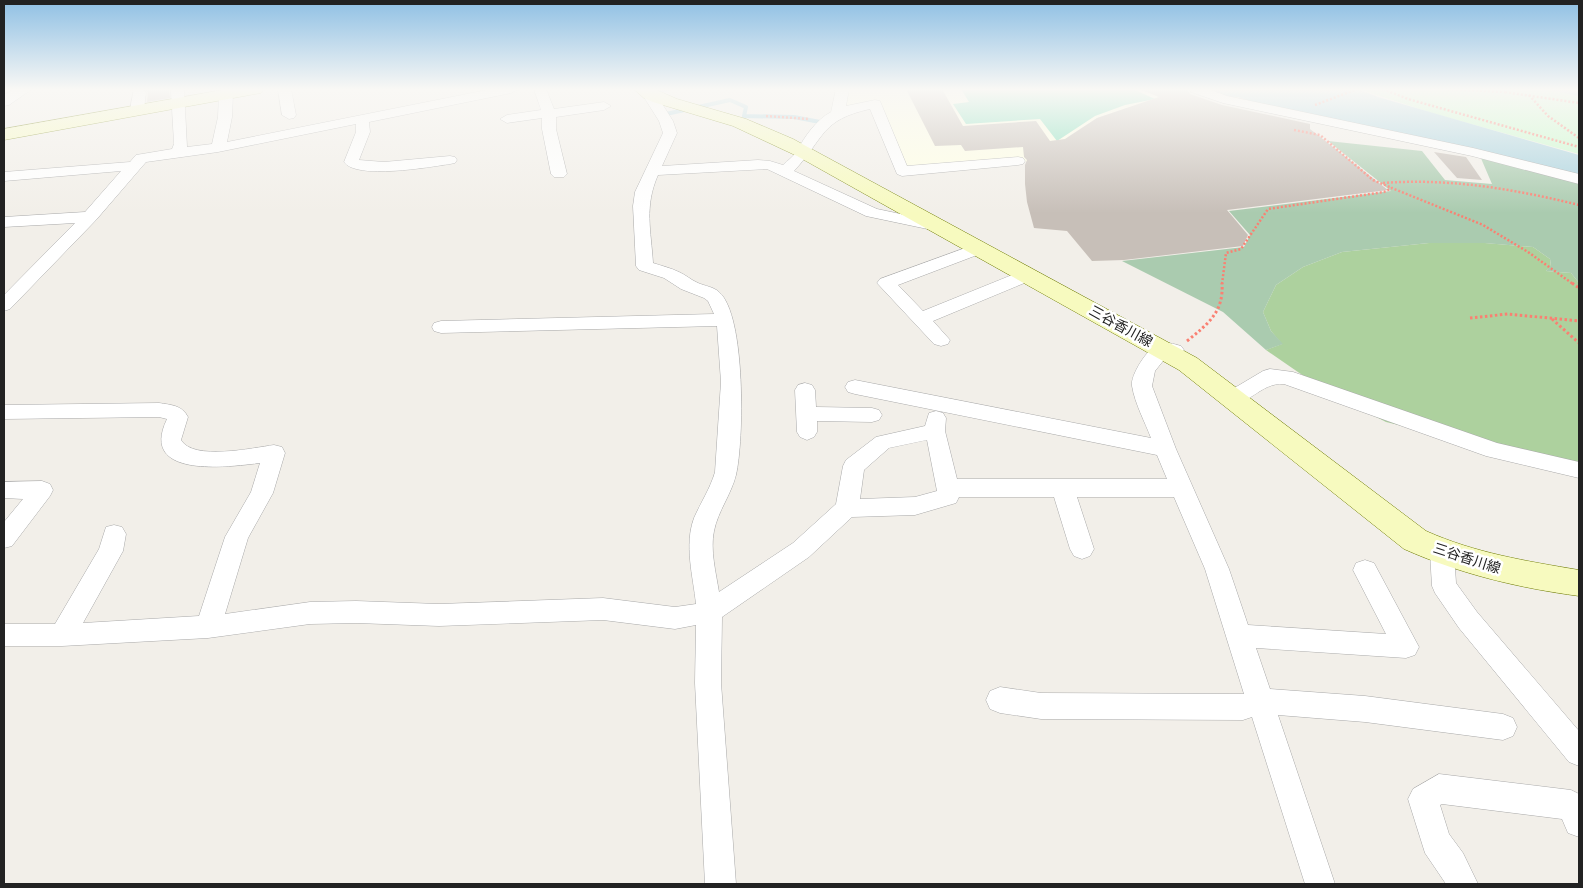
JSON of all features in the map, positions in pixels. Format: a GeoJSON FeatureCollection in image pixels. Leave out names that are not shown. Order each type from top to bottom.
{"type":"FeatureCollection","features":[{"type":"Feature","properties":{"kind":"main road"},"geometry":{"type":"LineString","coordinates":[[4,135],[28,130]]}},
{"type":"Feature","properties":{"kind":"main road","name":"三谷香川線"},"geometry":{"type":"LineString","coordinates":[[759,130],[804,152],[1168,350],[1234,398],[1415,540],[1442,553],[1477,565],[1579,583]]}},
{"type":"Feature","properties":{"kind":"street"},"geometry":{"type":"LineString","coordinates":[[178,153],[181,144],[180,130]]}},
{"type":"Feature","properties":{"kind":"street"},"geometry":{"type":"LineString","coordinates":[[218,148],[222,130]]}},
{"type":"Feature","properties":{"kind":"street"},"geometry":{"type":"LineString","coordinates":[[4,305],[90,217],[145,156],[218,148],[303,130]]}},
{"type":"Feature","properties":{"kind":"street"},"geometry":{"type":"LineString","coordinates":[[363,130],[352,162],[357,166],[392,166],[450,160]]}},
{"type":"Feature","properties":{"kind":"street"},"geometry":{"type":"LineString","coordinates":[[549,130],[559,174]]}},
{"type":"Feature","properties":{"kind":"street"},"geometry":{"type":"LineString","coordinates":[[669,130],[670,133],[643,192],[641,206],[645,266],[670,274],[690,286],[709,292],[722,309],[725,320],[731,376],[726,472],[722,486],[706,518],[701,544],[709,612],[708,683],[721,884]]}},
{"type":"Feature","properties":{"kind":"street"},"geometry":{"type":"LineString","coordinates":[[786,172],[804,152],[805,147],[818,130]]}},
{"type":"Feature","properties":{"kind":"street"},"geometry":{"type":"LineString","coordinates":[[886,130],[902,171],[937,175],[962,165],[1018,161]]}},
{"type":"Feature","properties":{"kind":"street"},"geometry":{"type":"LineString","coordinates":[[1369,130],[1472,152],[1579,179]]}},
{"type":"Feature","properties":{"kind":"street"},"geometry":{"type":"LineString","coordinates":[[653,171],[758,164],[770,166],[872,213],[937,226]]}},
{"type":"Feature","properties":{"kind":"street"},"geometry":{"type":"LineString","coordinates":[[4,176],[134,166]]}},
{"type":"Feature","properties":{"kind":"street"},"geometry":{"type":"LineString","coordinates":[[4,222],[90,217]]}},
{"type":"Feature","properties":{"kind":"street"},"geometry":{"type":"LineString","coordinates":[[941,340],[886,283],[979,248]]}},
{"type":"Feature","properties":{"kind":"street"},"geometry":{"type":"LineString","coordinates":[[920,319],[1028,275]]}},
{"type":"Feature","properties":{"kind":"street"},"geometry":{"type":"LineString","coordinates":[[441,327],[725,320]]}},
{"type":"Feature","properties":{"kind":"street"},"geometry":{"type":"LineString","coordinates":[[1168,350],[1148,367],[1141,380],[1165,449],[1217,569],[1320,884]]}},
{"type":"Feature","properties":{"kind":"street"},"geometry":{"type":"LineString","coordinates":[[1234,398],[1270,376],[1286,377],[1494,450],[1579,470]]}},
{"type":"Feature","properties":{"kind":"street"},"geometry":{"type":"LineString","coordinates":[[855,387],[936,405],[1165,449]]}},
{"type":"Feature","properties":{"kind":"street"},"geometry":{"type":"LineString","coordinates":[[805,390],[807,423],[871,410],[875,429],[883,442]]}},
{"type":"Feature","properties":{"kind":"street"},"geometry":{"type":"LineString","coordinates":[[847,508],[915,506],[948,497],[948,488],[936,431],[936,405]]}},
{"type":"Feature","properties":{"kind":"street"},"geometry":{"type":"LineString","coordinates":[[4,412],[174,412],[178,417],[170,436],[170,442],[185,456],[198,460],[274,453],[262,493],[237,537],[208,627]]}},
{"type":"Feature","properties":{"kind":"street"},"geometry":{"type":"LineString","coordinates":[[4,635],[62,635],[208,627],[310,613],[356,612],[439,615],[603,609],[675,618],[709,612],[801,550],[847,508],[854,466],[883,442],[936,431]]}},
{"type":"Feature","properties":{"kind":"street"},"geometry":{"type":"LineString","coordinates":[[948,488],[1183,488]]}},
{"type":"Feature","properties":{"kind":"street"},"geometry":{"type":"LineString","coordinates":[[1063,488],[1082,549]]}},
{"type":"Feature","properties":{"kind":"street"},"geometry":{"type":"LineString","coordinates":[[4,490],[42,490],[4,539]]}},
{"type":"Feature","properties":{"kind":"street"},"geometry":{"type":"LineString","coordinates":[[62,635],[111,551],[114,534]]}},
{"type":"Feature","properties":{"kind":"street"},"geometry":{"type":"LineString","coordinates":[[1442,553],[1444,586],[1493,650],[1579,752]]}},
{"type":"Feature","properties":{"kind":"street"},"geometry":{"type":"LineString","coordinates":[[1239,636],[1406,647],[1365,570]]}},
{"type":"Feature","properties":{"kind":"street"},"geometry":{"type":"LineString","coordinates":[[1000,700],[1041,706],[1233,707],[1243,707],[1260,701],[1364,709],[1503,727]]}},
{"type":"Feature","properties":{"kind":"street"},"geometry":{"type":"LineString","coordinates":[[1462,884],[1452,864],[1436,842],[1423,799],[1439,789],[1570,805],[1579,822]]}},
{"type":"Feature","properties":{"kind":"path"},"geometry":{"type":"LineString","coordinates":[[1296,130],[1320,135],[1373,180],[1483,226],[1528,252],[1579,288]]}},
{"type":"Feature","properties":{"kind":"path"},"geometry":{"type":"LineString","coordinates":[[1520,130],[1579,147]]}},
{"type":"Feature","properties":{"kind":"path"},"geometry":{"type":"LineString","coordinates":[[1568,130],[1579,138]]}},
{"type":"Feature","properties":{"kind":"path"},"geometry":{"type":"LineString","coordinates":[[1384,183],[1424,181],[1489,187],[1524,192],[1579,205]]}},
{"type":"Feature","properties":{"kind":"path"},"geometry":{"type":"LineString","coordinates":[[1168,350],[1195,336],[1211,322],[1223,297],[1222,276],[1226,253],[1241,249],[1268,209],[1384,192],[1392,188]]}},
{"type":"Feature","properties":{"kind":"path"},"geometry":{"type":"LineString","coordinates":[[1470,318],[1508,314],[1579,321]]}},
{"type":"Feature","properties":{"kind":"path"},"geometry":{"type":"LineString","coordinates":[[1551,319],[1579,344]]}},
{"type":"Feature","properties":{"kind":"shaded area"},"geometry":{"type":"Polygon","coordinates":[[[889,130],[1078,130],[1037,161],[905,167],[889,130]]]}},
{"type":"Feature","properties":{"kind":"shaded area"},"geometry":{"type":"Polygon","coordinates":[[[1328,141],[1422,151],[1445,180],[1492,184],[1480,156],[1579,183],[1579,283],[1571,273],[1546,271],[1551,266],[1550,259],[1533,247],[1484,243],[1429,243],[1342,252],[1303,267],[1276,285],[1263,312],[1271,331],[1283,344],[1266,350],[1223,312],[1122,261],[1244,247],[1250,235],[1229,211],[1391,191],[1328,141]]]}},
{"type":"Feature","properties":{"kind":"green space"},"geometry":{"type":"Polygon","coordinates":[[[1049,130],[1073,130],[1057,141],[1049,130]]]}},
{"type":"Feature","properties":{"kind":"green space"},"geometry":{"type":"Polygon","coordinates":[[[1495,130],[1579,130],[1579,154],[1495,130]]]}},
{"type":"Feature","properties":{"kind":"green space"},"geometry":{"type":"Polygon","coordinates":[[[1429,243],[1485,243],[1533,247],[1550,259],[1551,267],[1546,271],[1571,273],[1579,283],[1579,468],[1386,422],[1324,390],[1266,350],[1282,344],[1271,331],[1263,312],[1276,285],[1303,267],[1342,252],[1429,243]]]}},
{"type":"Feature","properties":{"kind":"water"},"geometry":{"type":"Polygon","coordinates":[[[1376,130],[1494,130],[1579,155],[1579,172],[1577,175],[1376,130]]]}},
{"type":"Feature","properties":{"kind":"building"},"geometry":{"type":"Polygon","coordinates":[[[927,130],[1043,130],[1050,141],[1065,139],[1078,130],[1312,130],[1388,190],[1227,210],[1248,235],[1243,246],[1124,260],[1092,261],[1067,231],[1034,228],[1027,202],[1025,165],[1027,160],[1024,157],[1023,147],[965,151],[961,145],[935,146],[927,130]]]}},
{"type":"Feature","properties":{"kind":"building"},"geometry":{"type":"Polygon","coordinates":[[[1434,152],[1466,157],[1482,180],[1457,178],[1434,152]]]}}]}
